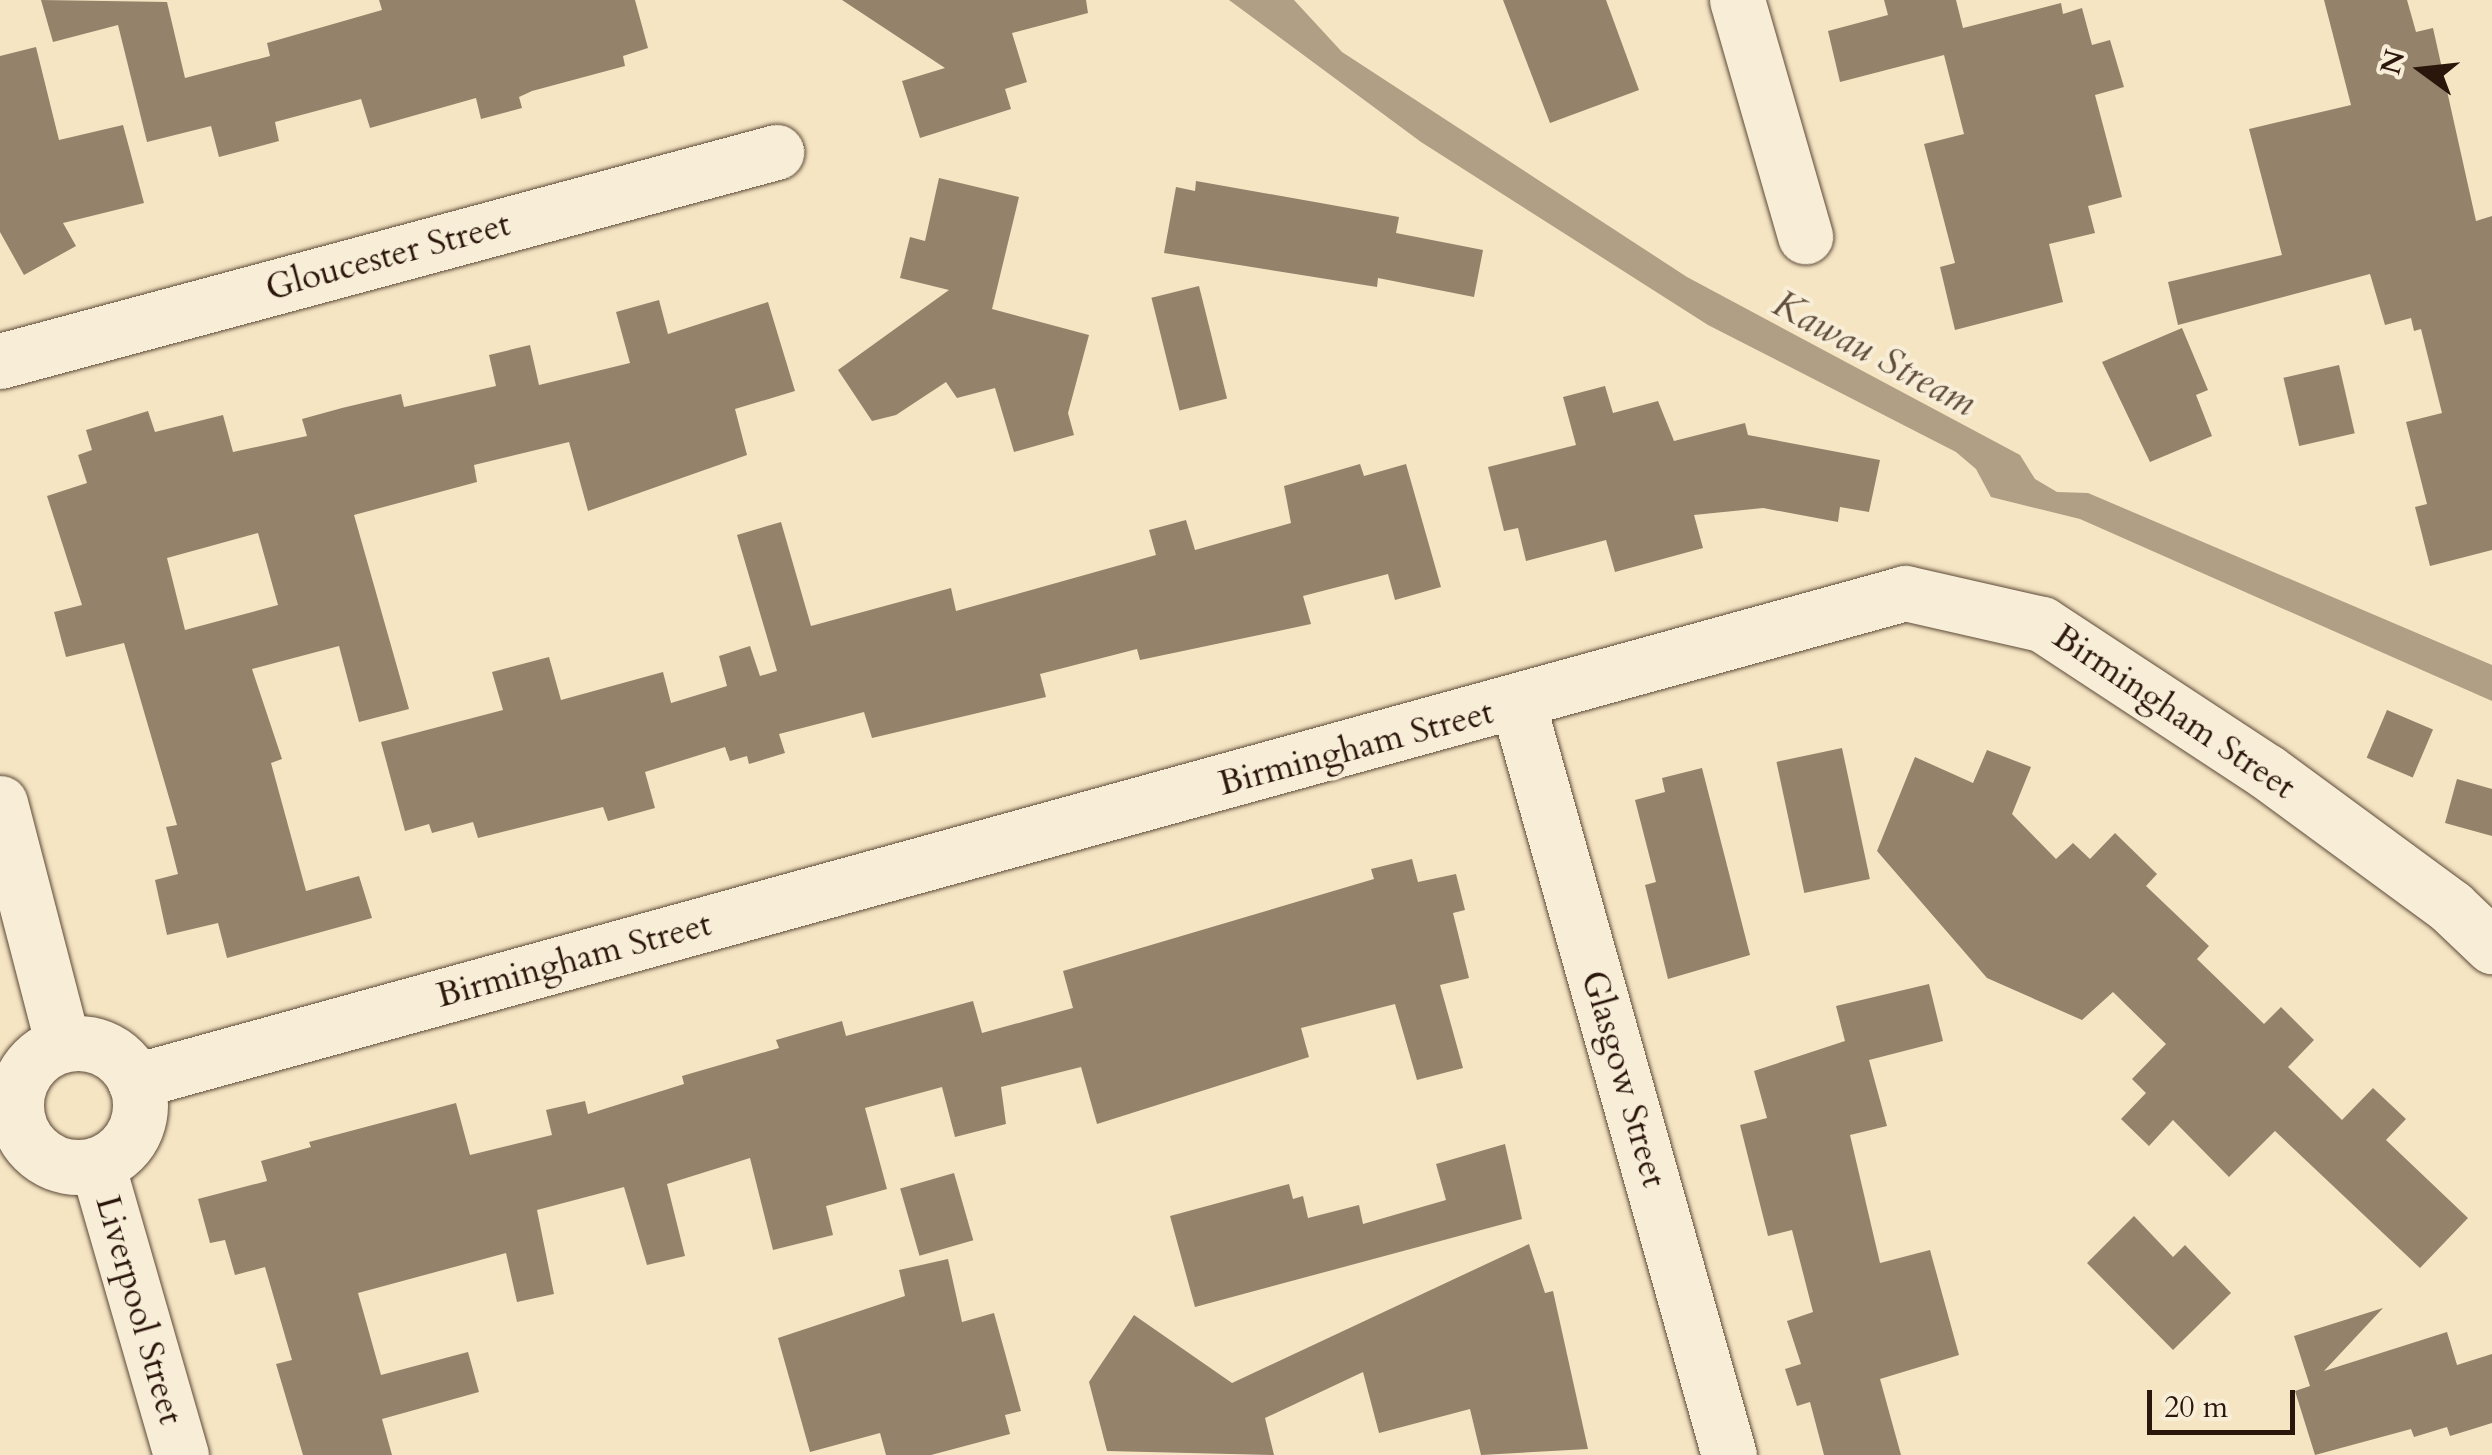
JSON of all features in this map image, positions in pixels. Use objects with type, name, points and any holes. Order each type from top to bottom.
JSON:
[{"type":"street","points":[[1737,0],[1805,236]]},
{"type":"street","name":"Gloucester Street","points":[[0,361],[776,152]]},
{"type":"street","name":"Birmingham Street","points":[[135,1081],[1518,704],[1905,593],[2042,624],[2266,772],[2451,907],[2492,946]]},
{"type":"street","name":"Glasgow Street","points":[[1518,704],[1729,1455]]},
{"type":"street","points":[[0,803],[63,1044]]},
{"type":"street","points":[[63,1044],[98,1046],[126,1066],[135,1081],[138,1121],[115,1155],[97,1164],[77,1167],[48,1159],[9,1121],[20,1081],[30,1064],[63,1044]]},
{"type":"street","name":"Liverpool Street","points":[[97,1164],[181,1455]]},
{"type":"shaded area","points":[[1229,0],[1294,0],[1342,52],[1687,277],[2020,455],[2035,479],[2057,492],[2088,493],[2492,665],[2492,701],[2080,519],[1991,497],[1976,469],[1956,452],[1708,325],[1421,142]]},
{"type":"building","points":[[41,0],[167,2],[185,78],[270,56],[267,43],[382,10],[379,0],[635,0],[648,48],[623,56],[625,66],[532,91],[519,97],[522,108],[481,119],[476,98],[370,128],[361,99],[275,122],[279,141],[219,157],[211,126],[147,142],[118,25],[53,42]]},
{"type":"building","points":[[842,0],[1086,0],[1088,13],[1012,33],[1027,82],[1005,89],[1011,109],[920,138],[902,81],[945,68]]},
{"type":"building","points":[[1503,0],[1606,0],[1639,90],[1550,123]]},
{"type":"building","points":[[1884,0],[1956,0],[1963,28],[2061,3],[2063,14],[2082,8],[2092,45],[2110,40],[2124,87],[2095,95],[2122,197],[2088,206],[2095,233],[2049,244],[2063,302],[1955,330],[1940,267],[1955,263],[1924,144],[1964,134],[1944,55],[1840,82],[1828,31],[1888,15]]},
{"type":"building","points":[[2324,0],[2407,0],[2416,32],[2433,28],[2476,221],[2492,216],[2492,550],[2430,566],[2415,507],[2427,504],[2406,422],[2442,413],[2421,329],[2414,331],[2411,318],[2385,325],[2370,274],[2178,325],[2168,282],[2282,255],[2249,129],[2351,105]]},
{"type":"building","points":[[36,47],[59,140],[123,125],[144,203],[63,223],[76,246],[24,275],[0,232],[0,56]]},
{"type":"building","points":[[939,178],[1019,197],[992,309],[1089,335],[1068,413],[1074,435],[1014,452],[995,388],[957,398],[946,382],[896,415],[872,421],[838,370],[949,290],[900,278],[910,237],[925,241]]},
{"type":"building","points":[[1196,181],[1399,217],[1396,233],[1483,250],[1474,297],[1378,278],[1377,287],[1164,253],[1176,187],[1195,191]]},
{"type":"building","points":[[1199,286],[1227,399],[1180,410],[1151,298]]},
{"type":"building","points":[[659,300],[668,334],[768,302],[795,391],[735,409],[747,455],[588,511],[569,442],[474,465],[477,482],[354,515],[409,709],[359,722],[339,646],[252,669],[282,759],[271,763],[306,891],[359,876],[372,918],[227,958],[218,923],[167,935],[155,880],[178,874],[166,827],[177,825],[124,643],[66,657],[54,612],[82,605],[47,496],[87,483],[78,455],[92,450],[86,430],[148,411],[155,432],[223,415],[233,452],[307,436],[302,419],[342,408],[401,394],[404,407],[496,386],[489,355],[530,345],[539,385],[630,363],[616,312]],"holes":[[[258,533],[278,605],[185,630],[167,558]]]},
{"type":"building","points":[[2182,328],[2208,390],[2196,395],[2212,436],[2150,462],[2102,362]]},
{"type":"building","points":[[2339,365],[2355,433],[2299,446],[2283,378]]},
{"type":"building","points":[[1605,386],[1613,413],[1658,401],[1674,441],[1745,423],[1748,435],[1880,460],[1869,512],[1840,507],[1838,522],[1763,508],[1694,515],[1703,548],[1615,572],[1606,540],[1526,561],[1518,528],[1504,531],[1488,467],[1576,445],[1563,397]]},
{"type":"building","points":[[1360,464],[1364,476],[1406,464],[1441,587],[1395,600],[1388,574],[1303,596],[1311,624],[1140,660],[1137,649],[1040,674],[1046,697],[872,738],[864,712],[779,734],[785,753],[749,764],[747,756],[730,761],[725,747],[645,772],[655,808],[608,821],[603,807],[478,838],[473,822],[432,833],[429,824],[405,831],[381,742],[503,710],[492,672],[549,657],[561,700],[663,672],[671,703],[727,686],[719,656],[750,646],[760,676],[777,671],[737,535],[781,522],[811,626],[951,588],[956,611],[1156,555],[1149,530],[1186,520],[1195,550],[1291,523],[1284,486]]},
{"type":"building","points":[[2387,710],[2433,730],[2413,777],[2367,758]]},
{"type":"building","points":[[1842,748],[1870,879],[1804,893],[1776,762]]},
{"type":"building","points":[[1987,750],[2031,767],[2012,814],[2056,859],[2073,843],[2090,859],[2115,833],[2157,874],[2146,886],[2209,946],[2197,959],[2264,1024],[2281,1007],[2314,1040],[2288,1067],[2342,1120],[2373,1088],[2406,1119],[2386,1140],[2468,1218],[2420,1268],[2275,1131],[2229,1177],[2173,1120],[2149,1146],[2121,1119],[2146,1093],[2132,1079],[2166,1044],[2113,992],[2082,1020],[1987,978],[1877,851],[1915,757],[1973,783]]},
{"type":"building","points":[[1702,768],[1750,955],[1668,979],[1645,885],[1656,882],[1635,800],[1665,792],[1662,778]]},
{"type":"building","points":[[2457,779],[2492,789],[2492,836],[2445,823]]},
{"type":"building","points":[[1412,859],[1418,882],[1456,874],[1465,910],[1453,913],[1469,978],[1440,985],[1463,1068],[1417,1080],[1395,1004],[1301,1028],[1309,1057],[1097,1124],[1081,1067],[1001,1087],[1006,1124],[955,1137],[942,1087],[865,1108],[887,1189],[826,1206],[833,1235],[773,1250],[750,1158],[667,1184],[685,1256],[647,1265],[624,1187],[537,1210],[554,1294],[517,1302],[506,1253],[358,1293],[381,1375],[468,1352],[479,1392],[382,1419],[392,1455],[303,1455],[276,1364],[292,1360],[265,1267],[235,1275],[225,1240],[210,1243],[198,1199],[267,1181],[261,1161],[311,1147],[309,1142],[456,1103],[470,1155],[552,1135],[546,1110],[585,1101],[588,1114],[684,1084],[682,1076],[779,1048],[776,1040],[842,1021],[846,1036],[973,1001],[982,1033],[1073,1008],[1063,971],[1374,879],[1371,869]]},
{"type":"building","points":[[1929,984],[1943,1041],[1869,1060],[1887,1126],[1850,1135],[1880,1263],[1930,1250],[1959,1355],[1880,1379],[1901,1455],[1824,1455],[1810,1402],[1797,1406],[1785,1369],[1801,1364],[1787,1321],[1813,1312],[1792,1230],[1768,1236],[1740,1125],[1767,1118],[1754,1071],[1845,1041],[1836,1006]]},
{"type":"building","points":[[1505,1144],[1522,1219],[1195,1307],[1170,1216],[1289,1184],[1293,1199],[1303,1196],[1308,1218],[1359,1205],[1363,1224],[1446,1200],[1436,1164]]},
{"type":"building","points":[[954,1173],[973,1240],[919,1256],[900,1188]]},
{"type":"building","points":[[2134,1216],[2173,1257],[2185,1245],[2231,1293],[2173,1350],[2087,1263]]},
{"type":"building","points":[[1529,1244],[1545,1293],[1553,1291],[1588,1449],[1481,1455],[1470,1409],[1379,1433],[1363,1372],[1265,1418],[1274,1455],[1107,1451],[1089,1382],[1134,1315],[1232,1383]]},
{"type":"building","points":[[948,1259],[962,1322],[994,1313],[1021,1411],[1005,1415],[1010,1434],[931,1455],[886,1455],[880,1433],[810,1452],[778,1338],[905,1296],[899,1270]]},
{"type":"building","points":[[2383,1308],[2324,1371],[2447,1332],[2457,1365],[2492,1354],[2492,1423],[2450,1436],[2447,1427],[2414,1437],[2411,1429],[2315,1455],[2295,1391],[2310,1386],[2294,1336]]},
{"type":"water label","name":"Kawau Stream","points":[[1874,354]]}]
